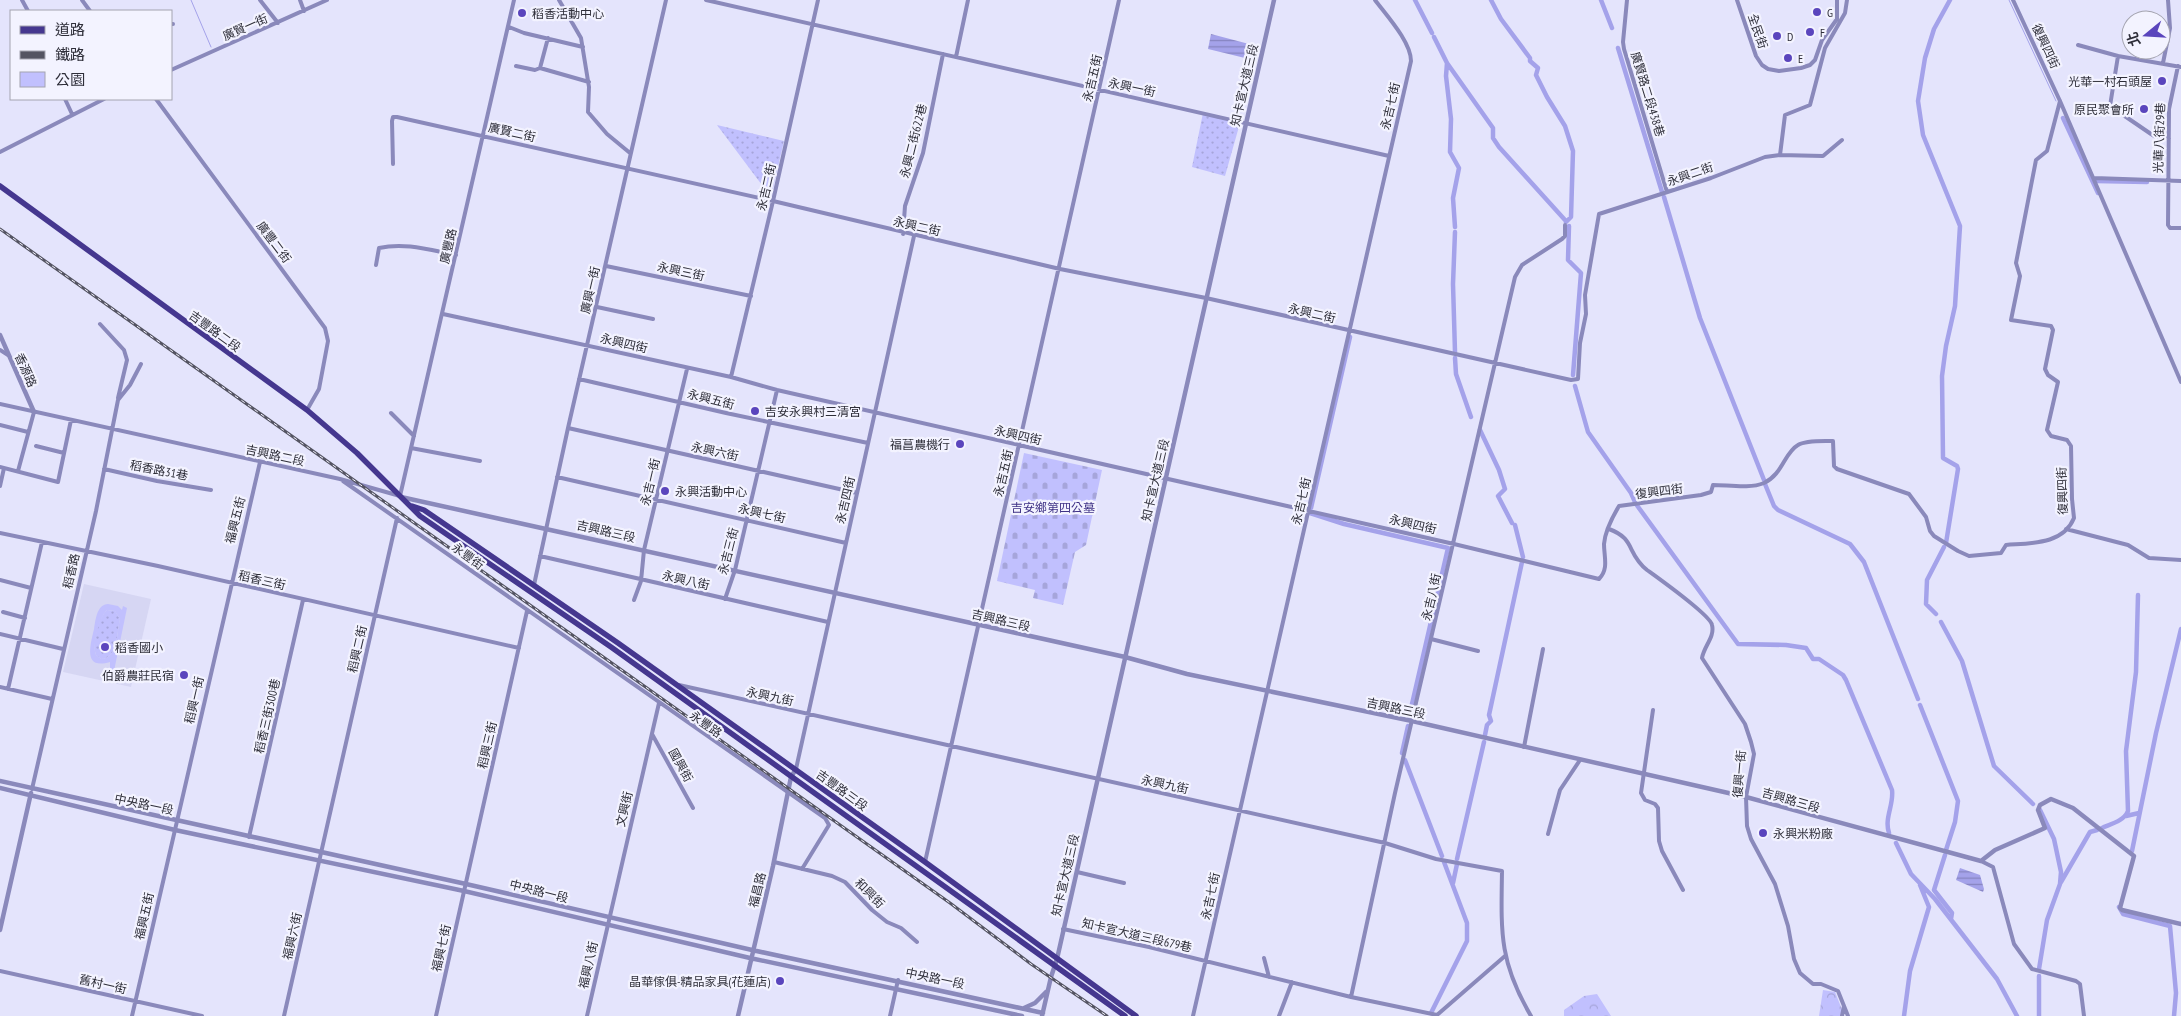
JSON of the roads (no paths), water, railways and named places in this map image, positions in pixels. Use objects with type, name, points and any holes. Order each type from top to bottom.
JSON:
[{"type":"main road","name":"吉豐路二段","points":[[0,186],[307,410],[357,453],[420,516],[528,592]]},
{"type":"main road","name":"吉豐路二段","points":[[407,504],[424,510],[534,585]]},
{"type":"main road","name":"吉豐路三段","points":[[534,585],[925,862],[1125,1016]]},
{"type":"main road","name":"吉豐路三段","points":[[528,592],[611,647],[790,777],[1136,1016]]},
{"type":"street","points":[[260,0],[278,23]]},
{"type":"street","points":[[300,0],[304,11]]},
{"type":"street","name":"廣賢一街","points":[[172,70],[327,0]]},
{"type":"street","name":"廣豐路","points":[[400,496],[514,0]]},
{"type":"street","points":[[559,0],[582,38],[589,82],[588,112],[607,134],[630,154]]},
{"type":"street","name":"廣興一街","points":[[534,585],[578,379],[606,266],[666,0]]},
{"type":"street","points":[[706,0],[812,25]]},
{"type":"street","name":"永吉二街","points":[[731,377],[752,296],[818,0]]},
{"type":"street","points":[[956,57],[968,0]]},
{"type":"street","name":"永吉五街","points":[[925,862],[1120,0]]},
{"type":"street","name":"知卡宣大道三段","points":[[1042,1014],[1077,872],[1274,0]]},
{"type":"street","name":"永吉七街","points":[[1194,1016],[1239,810],[1411,61],[1411,53],[1375,0]]},
{"type":"street","name":"廣賢路二段438巷","points":[[1627,0],[1624,49],[1667,192]]},
{"type":"street","name":"全民街","points":[[1737,0],[1756,56],[1762,65],[1768,69],[1779,70],[1800,68],[1810,65],[1815,60],[1822,40],[1837,19],[1837,0]]},
{"type":"street","points":[[1780,155],[1785,115],[1810,105],[1825,48],[1845,13],[1847,0]]},
{"type":"street","name":"復興四街","points":[[2013,0],[2094,178],[2181,382]]},
{"type":"street","points":[[2163,62],[2170,28],[2168,0]]},
{"type":"street","name":"永興一街","points":[[812,25],[1388,156]]},
{"type":"street","points":[[508,27],[524,33],[583,47]]},
{"type":"street","points":[[540,68],[548,38]]},
{"type":"street","points":[[2078,45],[2118,56],[2179,66]]},
{"type":"street","name":"永興二街622巷","points":[[903,234],[905,206],[923,153],[943,54]]},
{"type":"street","points":[[2118,56],[2110,106],[2156,137],[2169,138]]},
{"type":"street","points":[[516,66],[535,70],[540,68],[589,82]]},
{"type":"street","name":"光華八街29巷","points":[[2179,66],[2170,103],[2168,225],[2170,228],[2181,228]]},
{"type":"street","points":[[65,100],[72,114]]},
{"type":"street","points":[[0,152],[102,100]]},
{"type":"street","name":"廣豐二街","points":[[157,100],[326,328],[328,341],[320,389],[307,410]]},
{"type":"street","name":"復興四街","points":[[1589,576],[1601,578],[1606,566],[1604,544],[1613,516],[1619,506],[1701,495],[1711,492],[1713,486],[1763,483],[1777,474],[1796,446],[1802,444],[1833,441],[1834,466],[1837,469],[1909,494],[1926,517],[1930,531],[1934,536],[1969,556],[1995,555],[2001,553],[2006,545],[2049,541],[2066,529],[2074,518],[2071,446],[2067,440],[2051,436],[2047,430],[2058,382],[2048,375],[2045,369],[2053,330],[2051,326],[2044,324],[2011,320],[2020,276],[2016,263],[2036,160],[2047,151],[2060,101]]},
{"type":"street","name":"廣賢二街","points":[[394,164],[393,116],[627,169]]},
{"type":"street","name":"永興二街","points":[[627,169],[773,201],[903,234],[1060,269],[1206,298],[1349,332],[1563,379],[1578,378],[1580,342],[1586,314],[1585,295],[1599,214],[1711,178],[1754,160],[1780,155],[1823,156],[1842,140]]},
{"type":"street","points":[[2094,178],[2181,181]]},
{"type":"street","name":"永吉八街","points":[[1351,997],[1412,721],[1494,364],[1518,269],[1562,239],[1565,236],[1565,225]]},
{"type":"street","name":"永吉四街","points":[[796,769],[914,236]]},
{"type":"street","points":[[376,265],[379,248],[389,246],[404,245],[456,255]]},
{"type":"street","name":"永興三街","points":[[606,266],[752,296]]},
{"type":"street","points":[[596,307],[652,319]]},
{"type":"street","name":"永興四街","points":[[443,314],[587,344],[731,377],[777,390],[1589,576]]},
{"type":"street","points":[[100,324],[124,350],[128,360],[118,400]]},
{"type":"street","name":"香源路","points":[[0,335],[34,412]]},
{"type":"street","points":[[0,350],[8,356]]},
{"type":"street","name":"稻香路","points":[[32,789],[118,400],[130,385],[141,364]]},
{"type":"street","name":"永吉一街","points":[[634,600],[641,581],[644,550],[687,368]]},
{"type":"street","name":"永興五街","points":[[578,379],[868,443]]},
{"type":"street","name":"永吉三街","points":[[725,599],[735,570],[777,390]]},
{"type":"street","name":"吉興路二段","points":[[0,404],[340,479],[400,496],[546,528]]},
{"type":"street","points":[[18,471],[34,412]]},
{"type":"street","points":[[391,413],[414,436]]},
{"type":"street","points":[[0,486],[2,467],[58,482],[71,420]]},
{"type":"street","points":[[0,426],[28,432]]},
{"type":"street","name":"永興六街","points":[[568,428],[857,493]]},
{"type":"street","points":[[36,446],[64,453]]},
{"type":"street","points":[[411,448],[480,462]]},
{"type":"street","name":"福興五街","points":[[230,583],[260,462]]},
{"type":"street","name":"稻香路31巷","points":[[104,469],[157,481],[211,490]]},
{"type":"street","name":"永興七街","points":[[557,477],[846,543]]},
{"type":"street","points":[[340,479],[397,518]]},
{"type":"street","name":"永豐街","points":[[397,518],[527,611]]},
{"type":"street","name":"稻興二街","points":[[319,861],[397,518]]},
{"type":"street","name":"吉興路三段","points":[[546,528],[1125,657],[1187,674],[1412,721],[1746,797],[1981,861]]},
{"type":"street","name":"復興一街","points":[[1609,529],[1626,538],[1637,562],[1709,619],[1712,625],[1710,640],[1703,652],[1702,658],[1745,724],[1752,742],[1754,754],[1746,797],[1748,832],[1775,884],[1788,926],[1794,959],[1800,973],[1813,984],[1821,984],[1838,991],[1848,1016]]},
{"type":"street","points":[[2066,529],[2128,545],[2149,558],[2181,560]]},
{"type":"street","name":"稻香三街","points":[[0,533],[86,550],[519,648]]},
{"type":"street","points":[[8,689],[42,542]]},
{"type":"street","name":"永興八街","points":[[540,556],[641,581],[828,622]]},
{"type":"street","points":[[0,580],[31,588]]},
{"type":"street","name":"稻興一街","points":[[177,821],[230,583]]},
{"type":"street","name":"稻香三街300巷","points":[[249,837],[303,600]]},
{"type":"street","name":"稻興三街","points":[[466,884],[527,611]]},
{"type":"street","name":"永豐路","points":[[527,611],[825,818],[829,825],[802,869]]},
{"type":"street","points":[[3,612],[25,618]]},
{"type":"street","points":[[0,634],[63,649]]},
{"type":"street","points":[[1431,639],[1478,651]]},
{"type":"street","points":[[1524,748],[1543,649]]},
{"type":"street","name":"永興九街","points":[[677,685],[1385,843],[1436,859],[1502,871],[1501,930],[1505,956],[1516,991],[1531,1016]]},
{"type":"street","points":[[0,687],[52,699]]},
{"type":"street","name":"文興街","points":[[610,919],[659,703]]},
{"type":"street","points":[[1653,710],[1651,739],[1643,774],[1642,798],[1658,808],[1658,841],[1683,890]]},
{"type":"street","name":"國興街","points":[[652,733],[694,808]]},
{"type":"street","points":[[1548,834],[1560,790],[1580,760]]},
{"type":"street","points":[[790,777],[796,769]]},
{"type":"street","name":"福昌路","points":[[738,1016],[750,958],[774,862],[789,793],[790,777]]},
{"type":"street","name":"中央路一段","points":[[0,782],[466,884],[610,919],[898,980],[1042,1014]]},
{"type":"street","name":"中央路一段","points":[[0,788],[174,830],[464,891],[750,958],[1021,1016]]},
{"type":"street","points":[[0,930],[32,789]]},
{"type":"street","points":[[2084,1016],[2080,984],[2076,980],[2032,969],[2017,948],[1993,867],[1981,861],[1995,850],[2045,828],[2038,810],[2040,805],[2051,799],[2073,808],[2134,856],[2120,908],[2122,910],[2181,924]]},
{"type":"street","name":"福興五街","points":[[132,1016],[177,821]]},
{"type":"street","name":"福興六街","points":[[284,1016],[319,861]]},
{"type":"street","name":"和興街","points":[[774,862],[832,876],[845,882],[872,910],[887,922],[901,928],[917,942]]},
{"type":"street","points":[[1077,872],[1124,883]]},
{"type":"street","name":"福興七街","points":[[436,1016],[466,884]]},
{"type":"street","name":"福興八街","points":[[587,1016],[610,919]]},
{"type":"street","name":"知卡宣大道三段679巷","points":[[1063,929],[1206,961],[1351,997],[1437,1015],[1505,956]]},
{"type":"street","points":[[1264,958],[1269,977]]},
{"type":"street","name":"舊村一街","points":[[0,971],[202,1016]]},
{"type":"street","points":[[890,1016],[898,980]]},
{"type":"street","points":[[1279,1016],[1292,982]]},
{"type":"street","points":[[1023,1008],[1035,1003],[1047,992]]},
{"type":"street","points":[[1842,1016],[1844,1006]]},
{"type":"waterway","points":[[191,0],[211,47]]},
{"type":"waterway","points":[[1415,0],[1432,33]]},
{"type":"waterway","points":[[1491,0],[1501,19],[1530,58],[1530,61],[1538,68],[1536,75],[1565,126],[1573,151],[1571,217],[1566,222]]},
{"type":"waterway","points":[[1601,0],[1612,28]]},
{"type":"waterway","points":[[1946,543],[1958,469],[1957,466],[1943,458],[1942,376],[1946,346],[1955,306],[1960,226],[1923,135],[1918,101],[1925,58],[1934,29],[1950,0]]},
{"type":"waterway","points":[[2009,0],[2056,101]]},
{"type":"waterway","points":[[1434,37],[1447,63],[1493,128],[1493,138],[1499,147],[1565,220]]},
{"type":"waterway","points":[[1618,48],[1662,192]]},
{"type":"waterway","points":[[1447,63],[1446,76],[1451,119],[1450,152],[1459,168],[1453,198],[1455,227]]},
{"type":"waterway","points":[[2063,118],[2098,193]]},
{"type":"waterway","points":[[2096,181],[2147,182]]},
{"type":"waterway","points":[[1664,197],[1700,318],[1764,480]]},
{"type":"waterway","points":[[1569,226],[1568,260],[1581,273],[1573,375]]},
{"type":"waterway","points":[[1455,232],[1453,284],[1455,352]]},
{"type":"waterway","points":[[1311,508],[1350,337]]},
{"type":"waterway","points":[[1455,358],[1456,374],[1471,417]]},
{"type":"waterway","points":[[1575,386],[1588,432],[1631,493],[1635,502]]},
{"type":"waterway","points":[[1480,430],[1499,470],[1505,489],[1498,496],[1512,523]]},
{"type":"waterway","points":[[1765,484],[1774,506],[1778,510],[1850,544],[1864,562],[1918,699]]},
{"type":"waterway","points":[[1636,504],[1738,644],[1786,645],[1806,648],[1813,659],[1819,659],[1843,675],[1892,790],[1888,822],[1889,833]]},
{"type":"waterway","points":[[1310,513],[1344,524],[1448,548],[1409,717]]},
{"type":"waterway","points":[[1515,525],[1523,557]]},
{"type":"waterway","points":[[1936,614],[1926,604],[1927,580],[1944,547]]},
{"type":"waterway","points":[[1485,735],[1487,725],[1491,721],[1489,715],[1522,562]]},
{"type":"waterway","points":[[2102,828],[2120,820],[2128,811],[2126,751],[2136,672],[2138,595]]},
{"type":"waterway","points":[[1941,622],[1962,661],[1994,766],[2033,804]]},
{"type":"waterway","points":[[2132,851],[2156,733],[2181,629]]},
{"type":"waterway","points":[[1920,705],[1958,801],[1955,822],[1946,850]]},
{"type":"waterway","points":[[1402,753],[1408,726]]},
{"type":"waterway","points":[[1457,859],[1484,742]]},
{"type":"waterway","points":[[1405,760],[1442,856]]},
{"type":"waterway","points":[[2039,969],[2047,920],[2060,884],[2061,872],[2054,839],[2040,810]]},
{"type":"waterway","points":[[2126,816],[2139,813]]},
{"type":"waterway","points":[[2061,882],[2090,832],[2097,830]]},
{"type":"waterway","points":[[1896,843],[1911,874],[1935,899],[1997,979],[2017,1016]]},
{"type":"waterway","points":[[1945,855],[1934,890],[1952,913],[1951,919]]},
{"type":"waterway","points":[[1431,1013],[1467,941],[1467,923],[1444,862]]},
{"type":"waterway","points":[[1453,883],[1457,864]]},
{"type":"waterway","points":[[1904,1016],[1910,971],[1929,907],[1920,885]]},
{"type":"waterway","points":[[2119,907],[2123,914],[2170,926],[2176,993],[2174,1016]]},
{"type":"waterway","points":[[2039,976],[2039,1016]]},
{"type":"railway","points":[[0,229],[950,903],[1031,964],[1107,1016]]},
{"type":"place","name":"G","points":[[1817,12]]},
{"type":"place","name":"稻香活動中心","points":[[522,13]]},
{"type":"place","name":"F","points":[[1810,32]]},
{"type":"place","name":"D","points":[[1777,36]]},
{"type":"place","name":"E","points":[[1788,58]]},
{"type":"place","name":"光華一村石頭屋","points":[[2162,81]]},
{"type":"place","name":"原民聚會所","points":[[2144,109]]},
{"type":"place","name":"吉安永興村三清宮","points":[[755,411]]},
{"type":"place","name":"福菖農機行","points":[[960,444]]},
{"type":"place","name":"永興活動中心","points":[[665,491]]},
{"type":"place","name":"稻香國小","points":[[105,647]]},
{"type":"place","name":"伯爵農莊民宿","points":[[184,675]]},
{"type":"place","name":"永興米粉廠","points":[[1763,833]]},
{"type":"place","name":"晶華傢俱-精品家具(花蓮店)","points":[[780,981]]},
{"type":"park label","name":"吉安鄉第四公墓","points":[[1053,507]]}]
